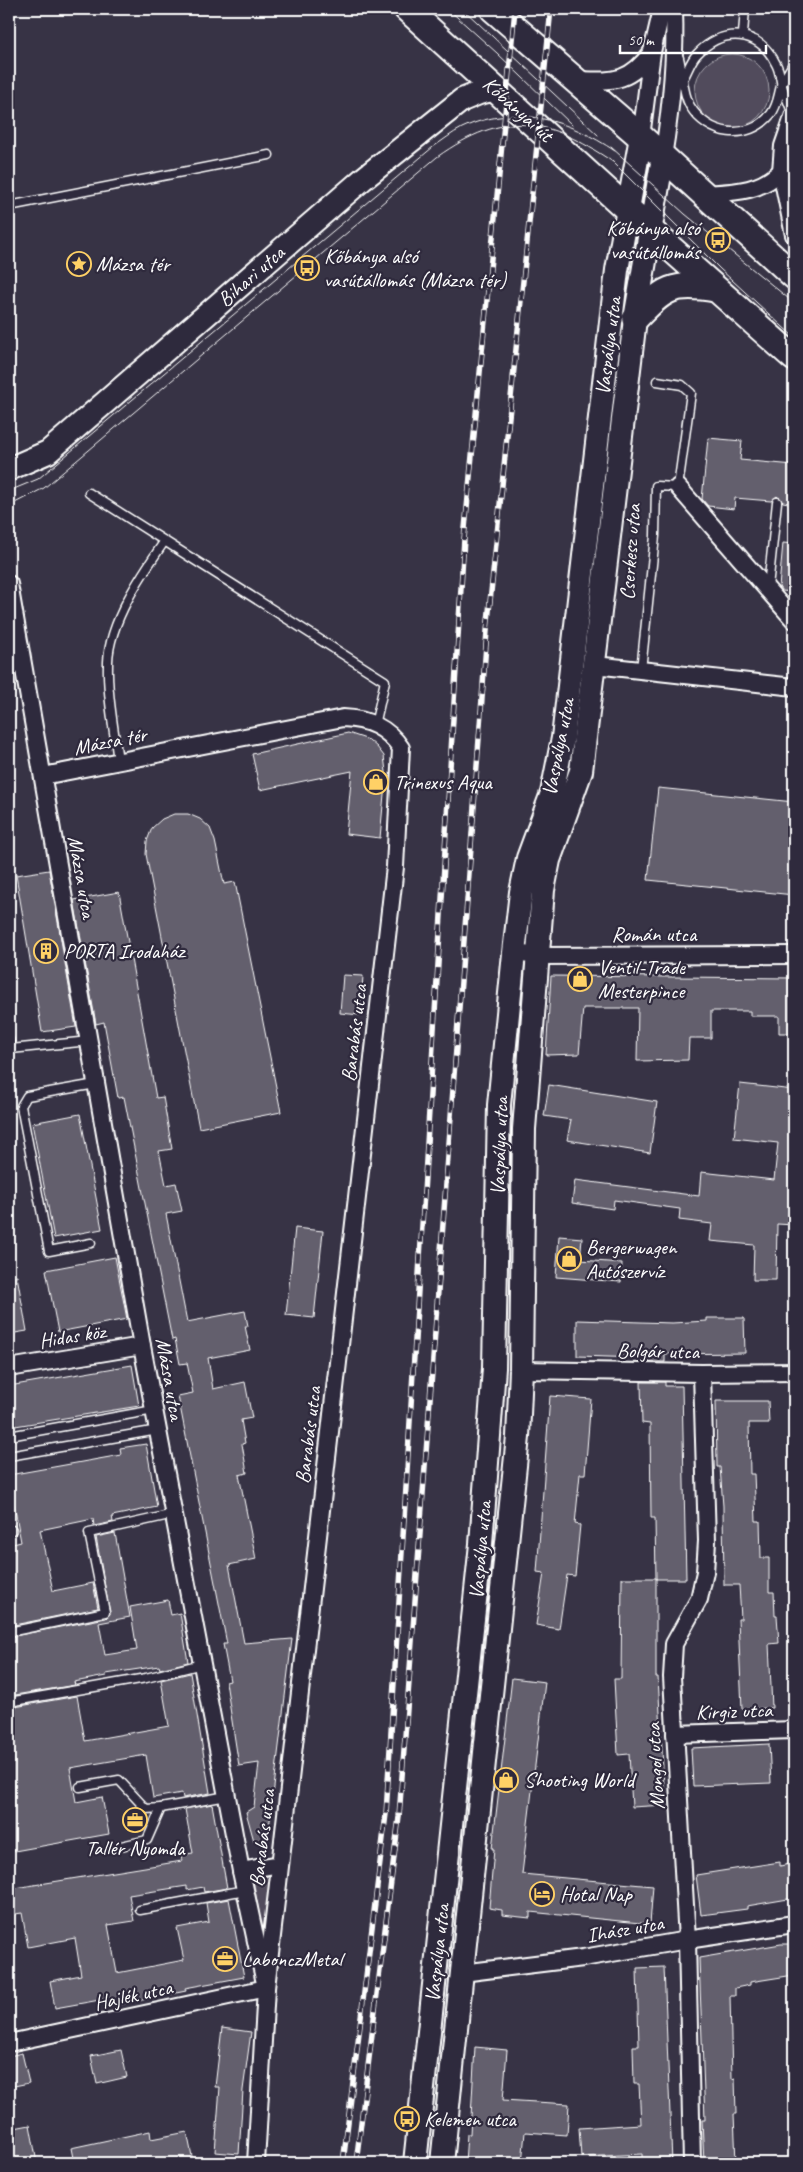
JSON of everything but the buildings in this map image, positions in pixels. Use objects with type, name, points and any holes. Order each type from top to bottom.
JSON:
[{"type":"main road","name":"Kőbányai út","points":[[407,9],[715,289],[794,358]]},
{"type":"main road","points":[[493,9],[641,137],[794,276]]},
{"type":"main road","points":[[502,9],[519,32]]},
{"type":"main road","name":"Bihari utca","points":[[9,469],[48,452],[363,179],[462,100],[496,89]]},
{"type":"main road","name":"Vaspálya utca","points":[[415,2163],[481,1544],[494,1368],[499,1105],[520,892],[528,858],[552,793],[563,738],[617,270],[641,137]]},
{"type":"main road","name":"Vaspálya utca","points":[[442,2163],[508,1542],[521,1370],[524,1129],[543,890],[549,860],[581,770],[635,319],[649,229],[663,157]]},
{"type":"main road","points":[[635,319],[652,300],[666,290],[685,284],[715,289]]},
{"type":"main road","points":[[580,588],[603,591]]},
{"type":"main road","points":[[496,1262],[522,1263]]},
{"type":"main road","points":[[494,1368],[521,1370]]},
{"type":"main road","points":[[435,1970],[462,1973]]},
{"type":"street","points":[[641,137],[652,52],[662,9]]},
{"type":"street","points":[[663,157],[675,42],[674,9]]},
{"type":"street","points":[[576,80],[613,81],[623,78],[640,67],[652,52]]},
{"type":"street","points":[[794,115],[783,146],[781,171],[794,235]]},
{"type":"street","points":[[703,194],[743,191],[760,187],[772,180],[781,171]]},
{"type":"street","points":[[678,487],[794,620]]},
{"type":"street","points":[[9,584],[43,776]]},
{"type":"street","points":[[595,665],[794,687]]},
{"type":"street","name":"Mázsa tér","points":[[43,776],[343,718],[360,719],[375,725]]},
{"type":"street","name":"Barabás utca","points":[[256,2163],[266,1988],[395,867],[401,748],[392,734],[375,725]]},
{"type":"street","name":"Mázsa utca","points":[[43,776],[142,1346],[241,1871],[266,1988]]},
{"type":"street","name":"Román utca","points":[[514,953],[539,956],[794,955]]},
{"type":"street","name":"Hidas köz","points":[[9,1368],[142,1346]]},
{"type":"street","name":"Bolgár utca","points":[[521,1370],[702,1373],[794,1372]]},
{"type":"street","name":"Mongol utca","points":[[692,2163],[687,1940],[672,1678],[674,1644],[699,1599],[705,1572],[707,1541],[702,1373]]},
{"type":"street","name":"Kirgiz utca","points":[[674,1734],[794,1730]]},
{"type":"street","points":[[241,1871],[280,1864]]},
{"type":"street","name":"Ihász utca","points":[[462,1973],[583,1958],[794,1924]]},
{"type":"street","name":"Hajlék utca","points":[[9,2043],[266,1988]]},
{"type":"lane","points":[[743,34],[746,9]]},
{"type":"lane","points":[[669,106],[696,55],[711,42],[732,34],[743,34],[754,39],[764,47],[775,62],[794,115]]},
{"type":"lane","points":[[675,42],[684,77],[685,93],[697,114],[718,131],[742,132],[764,121],[776,104],[782,85],[794,62]]},
{"type":"lane","points":[[9,206],[269,155]]},
{"type":"lane","points":[[657,381],[682,385],[691,393],[678,487]]},
{"type":"lane","name":"Cserkesz utca","points":[[641,670],[655,536],[656,486],[678,487]]},
{"type":"lane","points":[[89,493],[385,681],[375,725]]},
{"type":"lane","points":[[767,589],[777,502]]},
{"type":"lane","points":[[118,761],[108,676],[108,660],[112,636],[121,614],[148,564],[164,542]]},
{"type":"lane","points":[[9,1040],[11,1049],[89,1041]]},
{"type":"lane","points":[[91,1243],[49,1251],[21,1106],[27,1096],[96,1084]]},
{"type":"lane","points":[[9,1436],[154,1410]]},
{"type":"lane","points":[[9,1456],[158,1430]]},
{"type":"lane","points":[[9,1632],[105,1612],[89,1533],[174,1514]]},
{"type":"lane","points":[[9,1702],[146,1678],[202,1664]]},
{"type":"lane","points":[[80,1787],[119,1780],[146,1809],[227,1796]]},
{"type":"lane","points":[[121,1846],[147,1840],[161,1808]]},
{"type":"lane","points":[[140,1910],[245,1890]]},
{"type":"shaded area","points":[[732,54],[746,57],[758,65],[766,77],[769,91],[766,105],[758,117],[746,125],[732,128],[718,125],[706,117],[698,105],[695,91],[698,77],[706,65],[718,57]]},
{"type":"shaded area","points":[[272,1876],[266,1929],[262,1929],[253,1878]]},
{"type":"tram line","points":[[448,9],[572,125]]},
{"type":"tram line","points":[[463,9],[598,135]]},
{"type":"tram line","points":[[9,491],[38,479],[433,147],[458,130],[482,121],[502,117],[522,116],[541,118],[579,131],[615,151]]},
{"type":"tram line","points":[[9,506],[44,488],[437,157],[461,142],[484,131],[505,126],[525,125],[546,128],[567,135],[613,162]]},
{"type":"tram line","points":[[611,147],[685,214],[794,303]]},
{"type":"tram line","points":[[609,158],[720,269],[794,337]]},
{"type":"railway","points":[[343,2163],[386,1814],[464,539],[515,9]]},
{"type":"railway","points":[[356,2163],[399,1817],[487,631],[551,9]]},
{"type":"place","name":"Kőbánya alsó vasútállomás","points":[[718,240]]},
{"type":"place","name":"Mázsa tér","points":[[79,264]]},
{"type":"place","name":"Kőbánya alsó vasútállomás (Mázsa tér)","points":[[307,268]]},
{"type":"place","name":"Trinexus Aqua","points":[[376,782]]},
{"type":"place","name":"PORTA Irodaház","points":[[46,951]]},
{"type":"place","name":"Ventil-Trade Mesterpince","points":[[580,979]]},
{"type":"place","name":"Bergerwagen Autószervíz","points":[[569,1259]]},
{"type":"place","name":"Shooting World","points":[[506,1780]]},
{"type":"place","name":"Tallér Nyomda","points":[[135,1820]]},
{"type":"place","name":"Hotal Nap","points":[[542,1894]]},
{"type":"place","name":"LabonczMetal","points":[[225,1959]]},
{"type":"place","name":"Kelemen utca","points":[[407,2119]]}]
